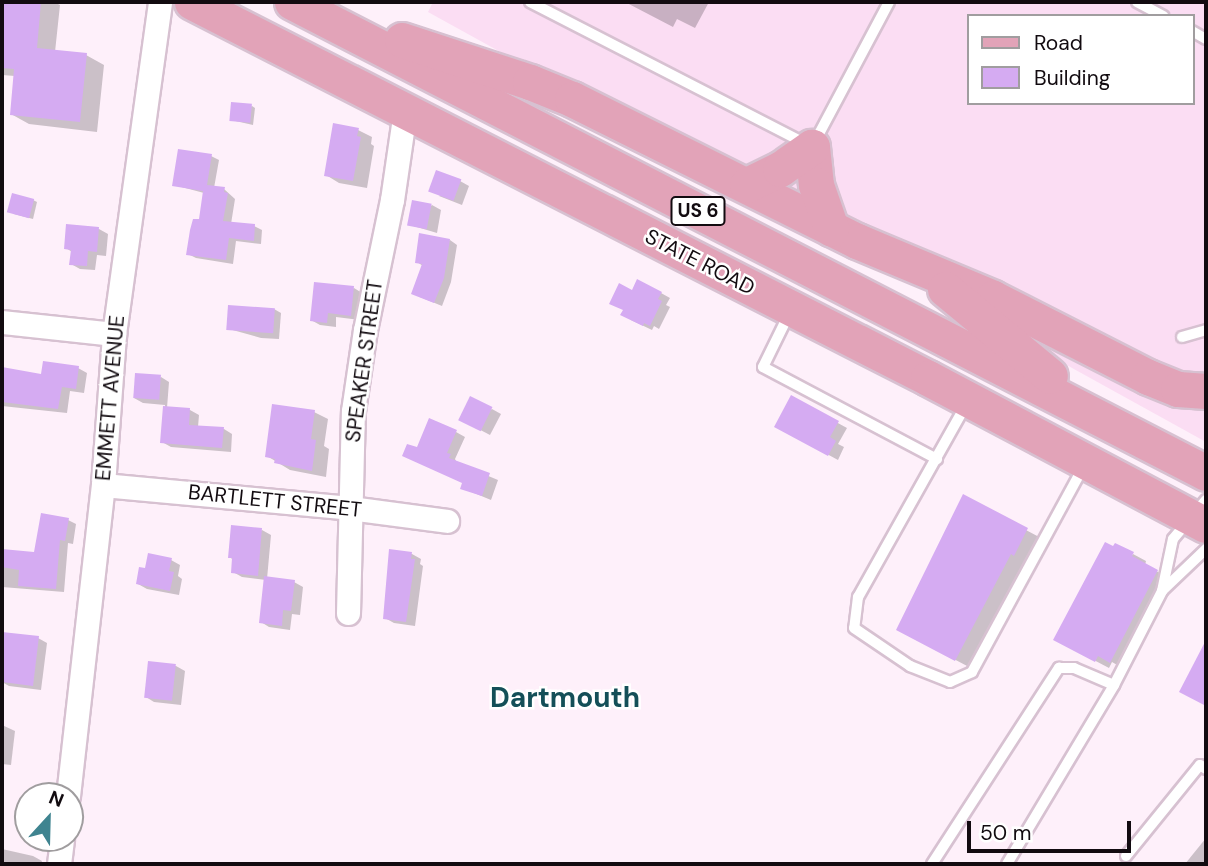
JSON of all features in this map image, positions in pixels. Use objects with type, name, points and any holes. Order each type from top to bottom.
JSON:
[{"type":"main road","name":"STATE ROAD","points":[[192,2],[1086,462],[1201,514]]},
{"type":"main road","points":[[300,6],[530,82],[831,228],[993,298],[1162,383],[1178,389],[1206,391]]},
{"type":"main road","name":"US 6","points":[[300,6],[1206,473]]},
{"type":"main road","points":[[747,185],[780,169],[812,146],[816,185],[831,228]]},
{"type":"main road","points":[[918,267],[1104,419]]},
{"type":"street","name":"EMMETT AVENUE","points":[[70,782],[103,485],[114,334],[160,2]]},
{"type":"street","name":"SPEAKER STREET","points":[[348,613],[352,432],[358,370],[392,200],[405,111]]},
{"type":"street","points":[[2,321],[114,334]]},
{"type":"street","name":"BARTLETT STREET","points":[[103,485],[351,508],[447,521]]},
{"type":"lane","points":[[530,2],[812,146],[888,2]]},
{"type":"lane","points":[[1137,2],[1159,14]]},
{"type":"lane","points":[[791,309],[763,367],[937,459]]},
{"type":"lane","points":[[1182,337],[1206,330]]},
{"type":"lane","points":[[969,400],[858,597],[854,628],[910,666],[950,682],[972,672],[1086,462]]},
{"type":"lane","points":[[1007,864],[1114,685],[1162,591],[1172,539],[1201,514]]},
{"type":"lane","points":[[1162,591],[1206,549]]},
{"type":"lane","points":[[932,864],[1059,668],[1074,668],[1114,685]]},
{"type":"lane","points":[[1126,856],[1200,765],[1206,769]]},
{"type":"shaded area","points":[[433,2],[1206,2],[1206,442],[428,12]]},
{"type":"building","points":[[2,2],[41,2],[37,48],[87,53],[80,122],[10,115],[14,69],[2,68]]},
{"type":"building","points":[[231,102],[252,104],[250,123],[229,121]]},
{"type":"building","points":[[333,123],[359,128],[357,136],[361,137],[353,181],[324,176]]},
{"type":"building","points":[[178,149],[212,154],[207,185],[225,187],[224,192],[228,193],[223,221],[255,224],[254,241],[229,238],[226,260],[186,255],[193,219],[199,219],[203,191],[172,186]]},
{"type":"building","points":[[436,170],[461,179],[454,201],[428,192]]},
{"type":"building","points":[[12,193],[34,199],[29,218],[7,212]]},
{"type":"building","points":[[412,200],[432,204],[427,229],[407,226]]},
{"type":"building","points":[[66,224],[99,227],[97,252],[88,251],[87,266],[69,265],[71,250],[64,249]]},
{"type":"building","points":[[419,233],[450,239],[444,278],[434,303],[411,294],[422,264],[415,263]]},
{"type":"building","points":[[637,279],[662,292],[658,299],[662,301],[650,326],[644,323],[643,326],[620,315],[623,310],[609,304],[619,283],[632,290]]},
{"type":"building","points":[[314,282],[354,286],[351,316],[328,313],[327,323],[310,321]]},
{"type":"building","points":[[228,305],[275,308],[273,333],[226,330]]},
{"type":"building","points":[[43,361],[79,366],[76,389],[62,387],[58,409],[2,402],[2,367],[41,374]]},
{"type":"building","points":[[135,373],[161,375],[159,400],[133,398]]},
{"type":"building","points":[[791,395],[839,421],[830,437],[836,441],[828,456],[774,427]]},
{"type":"building","points":[[470,396],[492,407],[481,431],[458,420]]},
{"type":"building","points":[[272,404],[315,410],[311,439],[316,440],[312,471],[274,463],[275,459],[265,457]]},
{"type":"building","points":[[163,406],[190,408],[189,425],[224,427],[222,448],[160,443]]},
{"type":"building","points":[[429,418],[457,430],[447,453],[451,454],[449,458],[490,473],[482,496],[460,489],[462,483],[402,456],[407,444],[417,447]]},
{"type":"building","points":[[963,494],[1028,528],[1014,556],[1011,554],[955,661],[896,630]]},
{"type":"building","points":[[41,513],[69,518],[65,541],[60,540],[56,589],[18,586],[19,570],[2,567],[2,549],[34,552]]},
{"type":"building","points":[[231,525],[262,528],[258,576],[231,573],[232,558],[228,558]]},
{"type":"building","points":[[1105,542],[1113,546],[1115,543],[1134,552],[1132,556],[1158,570],[1110,663],[1098,656],[1095,662],[1053,640]]},
{"type":"building","points":[[389,549],[412,552],[411,559],[415,559],[406,622],[383,619]]},
{"type":"building","points":[[148,553],[172,558],[169,571],[174,572],[170,591],[136,584],[139,567],[145,568]]},
{"type":"building","points":[[264,576],[295,580],[291,611],[283,610],[282,626],[259,623]]},
{"type":"building","points":[[2,632],[39,636],[33,686],[2,682]]},
{"type":"building","points":[[1206,640],[1206,706],[1179,692]]},
{"type":"building","points":[[148,661],[176,664],[172,701],[144,698]]},
{"type":"district","name":"Dartmouth","points":[[565,698]]}]
